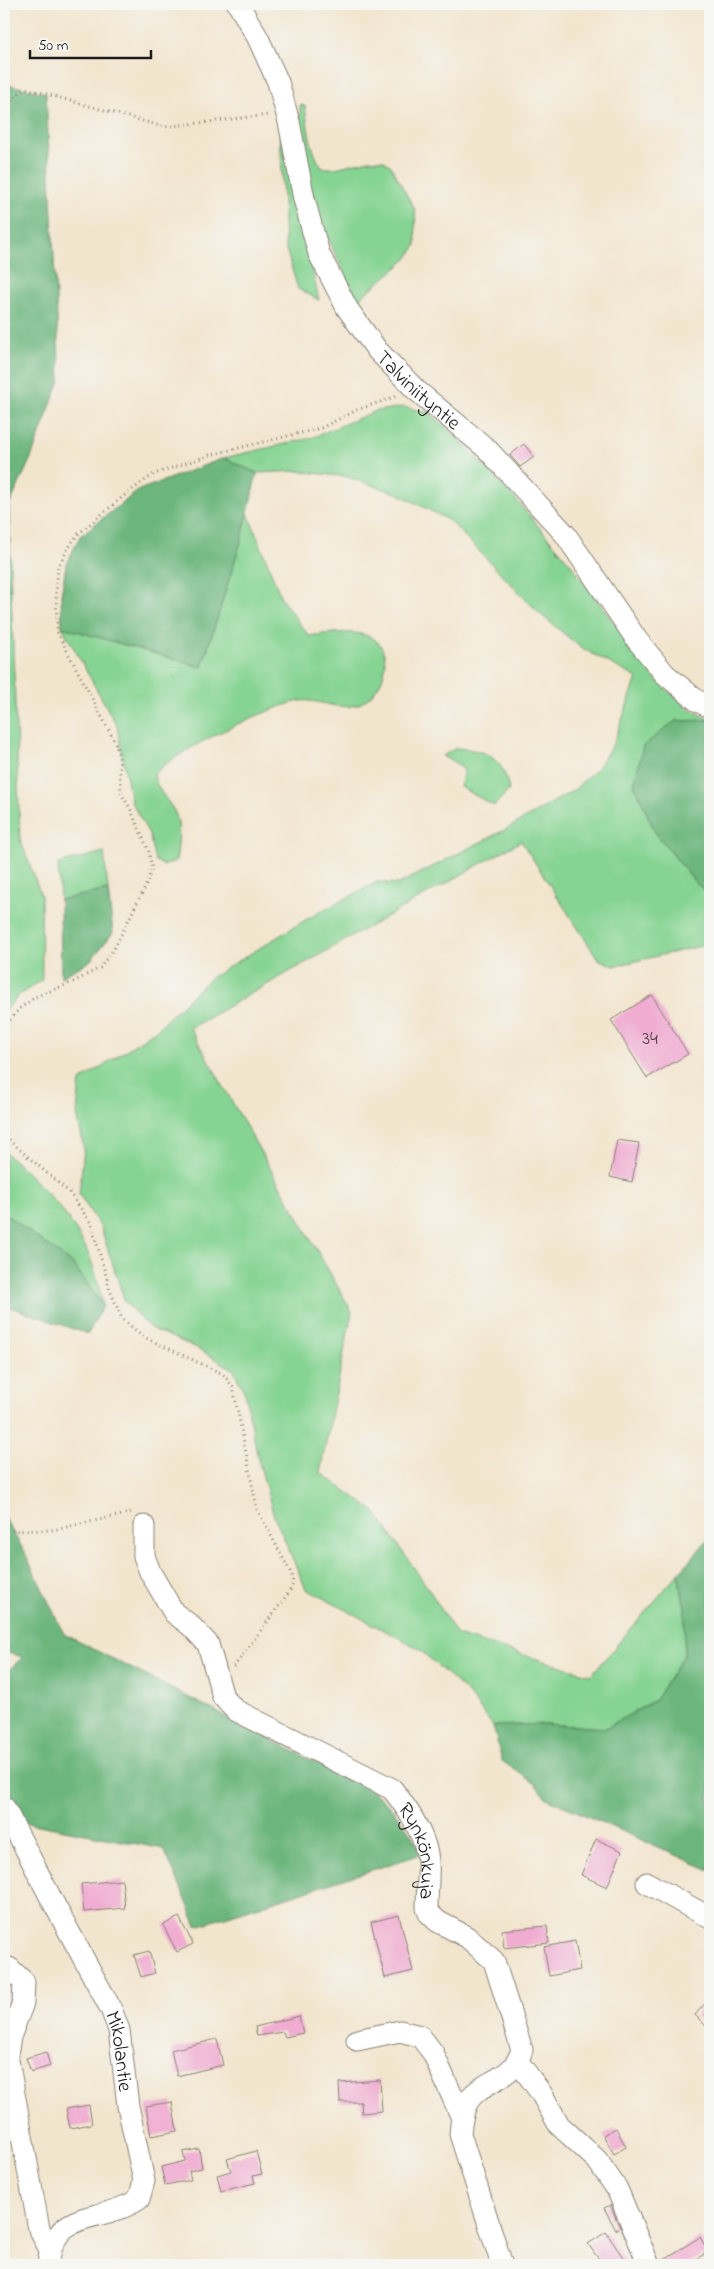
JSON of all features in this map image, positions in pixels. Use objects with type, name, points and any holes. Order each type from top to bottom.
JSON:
[{"type":"street","name":"Talviniityntie","points":[[238,4],[258,38],[278,82],[289,122],[304,199],[319,254],[347,308],[377,350],[416,390],[487,449],[565,534],[637,640],[666,674],[696,700],[710,707]]},
{"type":"street","points":[[144,1526],[144,1556],[150,1572],[174,1613],[190,1624],[208,1644],[221,1691]]},
{"type":"street","name":"Rynkönkuja","points":[[221,1691],[235,1710],[392,1789],[403,1802],[421,1836],[428,1860],[427,1908],[429,1913],[437,1921],[467,1937],[494,1961],[520,2039],[522,2050],[518,2063]]},
{"type":"street","name":"Mikolantie","points":[[4,1806],[114,2016],[119,2030],[128,2106],[144,2181],[138,2199],[130,2205],[84,2218],[68,2226],[53,2240],[49,2258]]},
{"type":"street","points":[[646,1883],[710,1918]]},
{"type":"street","points":[[4,1967],[9,1968],[24,1982],[23,2003],[10,2036],[7,2055],[39,2229],[49,2258]]},
{"type":"street","points":[[357,2040],[400,2031],[420,2036],[433,2053],[462,2118]]},
{"type":"street","points":[[502,2265],[460,2134],[462,2118],[468,2101],[518,2063],[541,2093],[559,2125],[597,2160],[617,2189],[649,2265]]},
{"type":"path","points":[[4,107],[25,88],[164,126],[276,114]]},
{"type":"path","points":[[4,1028],[19,1009],[35,997],[73,982],[100,968],[115,947],[126,926],[152,868],[149,852],[130,808],[120,793],[119,756],[115,742],[57,632],[56,592],[58,568],[67,550],[78,534],[126,494],[154,474],[210,454],[322,428],[357,410],[416,390]]},
{"type":"path","points":[[4,1132],[11,1142],[69,1192],[90,1223],[110,1290],[122,1319],[144,1336],[222,1374],[233,1387],[257,1510],[292,1574],[293,1584],[221,1691]]},
{"type":"path","points":[[4,1526],[8,1531],[53,1530],[131,1513],[144,1526]]},
{"type":"green space","points":[[4,84],[46,93],[60,380],[31,458],[9,506],[11,591],[4,587]]},
{"type":"green space","points":[[300,105],[305,106],[312,146],[322,168],[335,168],[369,160],[383,160],[391,166],[415,210],[416,245],[407,259],[357,300],[318,217],[301,147]]},
{"type":"green space","points":[[280,131],[319,300],[298,289],[285,246]]},
{"type":"green space","points":[[404,407],[430,413],[457,437],[516,500],[570,563],[657,681],[685,706],[710,720],[675,721],[655,832],[695,882],[710,895],[710,944],[614,966],[598,959],[521,841],[190,1028],[352,1312],[320,1472],[375,1512],[428,1588],[457,1635],[591,1675],[678,1574],[685,1608],[684,1655],[655,1700],[606,1728],[544,1724],[493,1726],[467,1692],[418,1648],[306,1589],[274,1516],[258,1459],[245,1393],[233,1369],[195,1347],[150,1328],[125,1302],[101,1228],[79,1194],[84,1149],[77,1114],[80,1081],[155,1031],[209,979],[307,919],[377,882],[399,884],[512,826],[574,790],[598,767],[614,742],[637,678],[580,647],[538,612],[450,521],[399,494],[348,477],[298,471],[257,473],[224,458],[311,438],[376,411]]},
{"type":"green space","points":[[224,458],[257,473],[242,538],[202,667],[62,627],[61,595],[66,565],[80,536],[139,490]]},
{"type":"green space","points":[[248,513],[282,600],[309,636],[348,633],[361,634],[372,638],[380,645],[384,656],[383,676],[374,692],[361,703],[349,706],[334,706],[313,701],[300,701],[285,705],[201,742],[154,774],[159,788],[173,809],[178,821],[176,861],[164,866],[155,860],[149,834],[131,801],[117,726],[62,627],[202,667]]},
{"type":"green space","points":[[4,587],[11,591],[20,839],[41,895],[42,980],[19,995],[4,1012]]},
{"type":"green space","points":[[710,720],[710,895],[695,882],[655,832],[634,784],[643,746],[675,721]]},
{"type":"green space","points":[[456,748],[485,753],[492,757],[503,770],[509,790],[494,806],[460,787],[464,770],[442,756]]},
{"type":"green space","points":[[104,852],[108,890],[60,900],[58,864]]},
{"type":"green space","points":[[108,890],[113,933],[90,961],[61,977],[60,900]]},
{"type":"green space","points":[[4,1151],[57,1204],[78,1234],[94,1269],[103,1306],[73,1264],[4,1213]]},
{"type":"green space","points":[[4,1213],[73,1264],[103,1306],[88,1334],[4,1305]]},
{"type":"green space","points":[[4,1517],[24,1551],[64,1634],[372,1791],[401,1820],[422,1854],[197,1926],[164,1849],[17,1821],[4,1798],[4,1674],[23,1657],[4,1652]]},
{"type":"green space","points":[[709,1538],[710,1870],[546,1798],[535,1784],[502,1761],[493,1726],[544,1724],[606,1728],[655,1700],[684,1655],[685,1608],[678,1574]]},
{"type":"building","points":[[524,444],[534,457],[520,467],[510,455]]},
{"type":"building","points":[[652,995],[688,1054],[647,1078],[611,1020]]},
{"type":"building","points":[[617,1140],[639,1143],[632,1182],[610,1177]]},
{"type":"building","points":[[596,1839],[622,1851],[607,1887],[581,1875]]},
{"type":"building","points":[[122,1880],[125,1908],[84,1912],[81,1884]]},
{"type":"building","points":[[399,1915],[413,1971],[385,1978],[371,1922]]},
{"type":"building","points":[[179,1917],[193,1944],[177,1952],[163,1925]]},
{"type":"building","points":[[547,1926],[549,1943],[504,1948],[502,1930]]},
{"type":"building","points":[[575,1941],[580,1970],[549,1976],[544,1947]]},
{"type":"building","points":[[149,1951],[155,1973],[141,1977],[134,1955]]},
{"type":"building","points":[[710,1998],[710,2030],[695,2015]]},
{"type":"building","points":[[299,2016],[303,2033],[285,2037],[283,2032],[257,2036],[255,2027]]},
{"type":"building","points":[[217,2039],[223,2065],[177,2076],[171,2050]]},
{"type":"building","points":[[46,2052],[50,2066],[31,2072],[26,2058]]},
{"type":"building","points":[[380,2080],[382,2111],[362,2113],[361,2102],[340,2102],[339,2083]]},
{"type":"building","points":[[172,2102],[177,2131],[151,2136],[146,2106]]},
{"type":"building","points":[[89,2105],[92,2124],[70,2128],[66,2109]]},
{"type":"building","points":[[616,2128],[626,2147],[614,2154],[603,2135]]},
{"type":"building","points":[[199,2149],[202,2168],[189,2171],[191,2180],[165,2185],[161,2167],[185,2161],[183,2152]]},
{"type":"building","points":[[256,2151],[262,2174],[253,2176],[255,2183],[221,2191],[217,2175],[231,2171],[227,2159]]},
{"type":"building","points":[[610,2205],[620,2227],[616,2230],[604,2208]]},
{"type":"building","points":[[606,2232],[628,2265],[603,2265],[588,2244]]},
{"type":"building","points":[[700,2237],[708,2252],[686,2265],[661,2265],[661,2261]]}]
